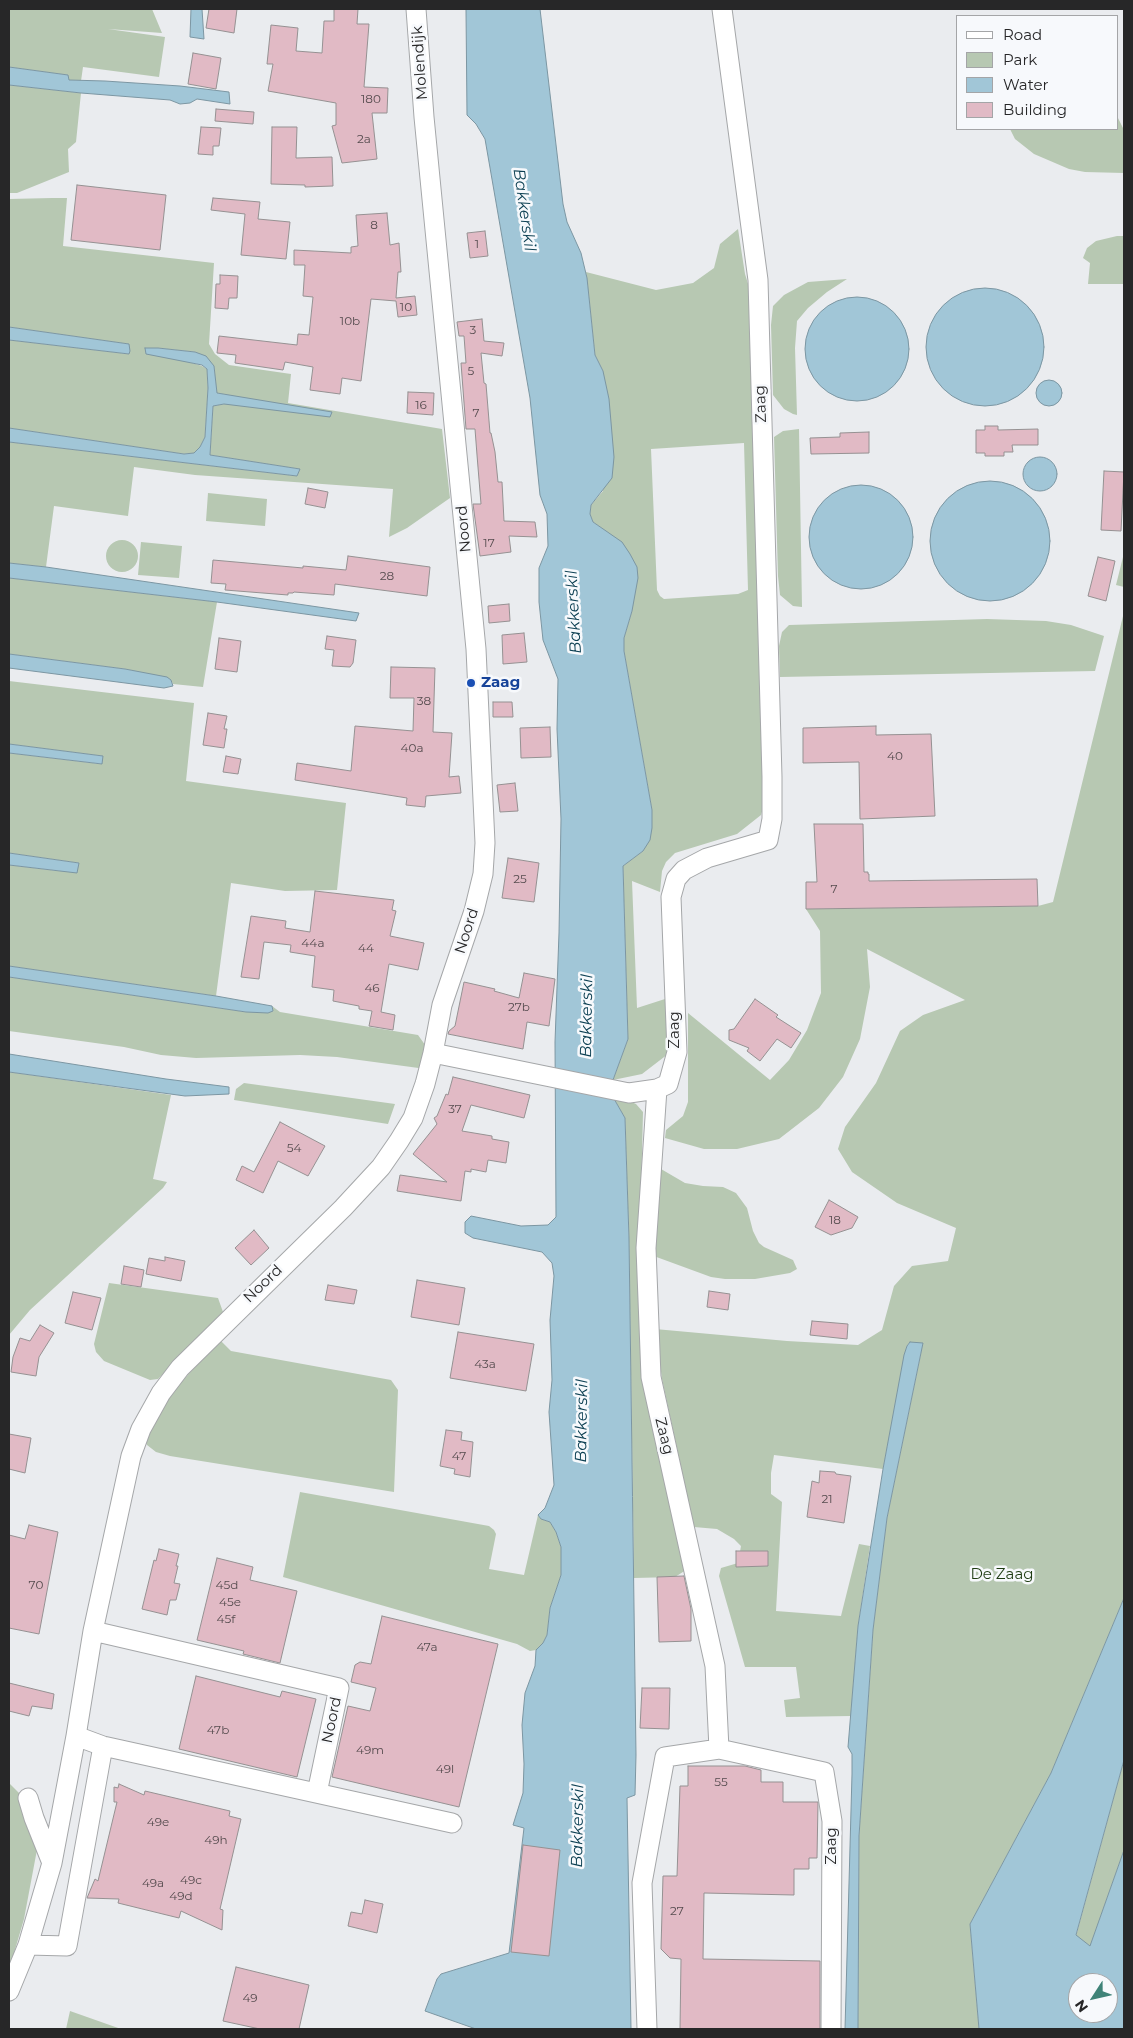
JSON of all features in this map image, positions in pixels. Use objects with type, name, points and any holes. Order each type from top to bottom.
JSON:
[{"type":"street","name":"Molendijk","points":[[416,9],[424,117]]},
{"type":"street","name":"Zaag","points":[[719,1749],[715,1666],[651,1377],[646,1248],[657,1089],[668,1084],[677,1052],[671,897],[676,879],[684,870],[707,858],[768,840],[772,819],[758,280],[722,9]]},
{"type":"street","name":"Noord","points":[[9,1991],[28,1945],[52,1863],[76,1736],[93,1631],[131,1456],[141,1429],[160,1393],[180,1368],[342,1208],[380,1167],[399,1141],[413,1118],[433,1053],[442,1005],[474,911],[482,874],[485,844],[476,649],[424,117]]},
{"type":"street","points":[[433,1053],[629,1093],[657,1089]]},
{"type":"street","name":"Noord","points":[[93,1631],[339,1688],[317,1793]]},
{"type":"street","points":[[76,1736],[103,1746],[452,1823]]},
{"type":"street","points":[[28,1945],[67,1946],[103,1746]]},
{"type":"street","name":"Zaag","points":[[647,2029],[642,1883],[665,1757],[719,1749],[824,1772],[832,1821],[831,2029]]},
{"type":"street","points":[[28,1798],[52,1863]]},
{"type":"green space","points":[[9,9],[152,9],[162,33],[108,29],[165,37],[159,77],[83,67],[81,81],[68,80],[67,75],[9,67]]},
{"type":"green space","points":[[9,85],[81,93],[76,142],[68,149],[69,172],[17,193],[9,193]]},
{"type":"green space","points":[[1118,118],[1124,130],[1124,173],[1085,172],[1069,169],[1034,154],[1015,139],[1010,130],[1118,130]]},
{"type":"green space","points":[[67,198],[63,246],[214,263],[209,344],[215,354],[229,365],[291,374],[288,403],[442,429],[450,498],[407,528],[389,537],[393,489],[195,475],[134,467],[128,516],[54,506],[46,567],[9,563],[9,442],[297,476],[299,469],[210,455],[213,406],[224,404],[227,395],[216,393],[214,366],[195,352],[145,348],[207,369],[208,388],[205,437],[200,447],[194,453],[184,454],[9,428],[9,340],[129,354],[128,344],[9,327],[9,199]]},
{"type":"green space","points":[[738,229],[745,274],[749,287],[765,801],[761,815],[737,834],[675,853],[666,862],[662,871],[660,892],[632,881],[637,1008],[665,999],[668,1054],[642,1074],[613,1080],[628,1039],[623,866],[643,851],[652,810],[624,651],[624,638],[632,611],[609,534],[593,522],[590,514],[591,505],[603,491],[603,371],[595,355],[586,272],[656,290],[693,283],[714,268],[720,244]],"holes":[[[744,443],[748,590],[738,594],[664,599],[660,596],[657,590],[651,449]]]},
{"type":"green space","points":[[1124,236],[1124,284],[1088,284],[1090,263],[1083,258],[1087,248],[1096,241]]},
{"type":"green space","points":[[847,279],[827,292],[808,308],[797,321],[795,348],[797,415],[793,414],[784,409],[773,395],[771,325],[773,306],[784,295],[808,282]]},
{"type":"green space","points":[[799,429],[802,607],[793,606],[780,595],[774,437],[783,431]]},
{"type":"green space","points":[[208,493],[267,499],[265,526],[206,521]]},
{"type":"green space","points":[[122,540],[128,541],[133,545],[137,550],[137,562],[133,567],[128,571],[122,572],[116,571],[111,567],[107,562],[106,556],[107,550],[111,545],[116,541]]},
{"type":"green space","points":[[141,542],[182,546],[179,578],[138,575]]},
{"type":"green space","points":[[1124,553],[1124,587],[1116,585]]},
{"type":"green space","points":[[9,578],[217,602],[203,687],[173,684],[171,680],[125,669],[9,654]]},
{"type":"green space","name":"De Zaag","points":[[1124,612],[1124,1598],[1051,1773],[970,1924],[979,2029],[858,2029],[859,1836],[873,1630],[887,1518],[921,1353],[910,1342],[907,1346],[883,1469],[774,1455],[771,1473],[771,1494],[782,1502],[776,1611],[841,1616],[859,1544],[870,1546],[858,1626],[851,1716],[786,1717],[784,1700],[800,1698],[796,1667],[745,1667],[719,1576],[721,1568],[738,1563],[741,1546],[734,1539],[717,1529],[694,1527],[662,1379],[655,1329],[787,1341],[858,1345],[882,1330],[894,1286],[912,1266],[948,1261],[956,1228],[897,1203],[852,1172],[838,1149],[845,1127],[876,1083],[900,1031],[923,1015],[965,1000],[867,949],[870,987],[860,1039],[843,1077],[819,1108],[779,1139],[737,1149],[704,1149],[665,1138],[666,1130],[683,1116],[688,1102],[688,1013],[770,1080],[789,1060],[807,1030],[821,993],[820,931],[806,909],[1038,906],[1053,902]]},
{"type":"green space","points":[[987,619],[1046,621],[1071,625],[1104,636],[1095,671],[780,677],[779,646],[782,632],[789,625]]},
{"type":"green space","points":[[9,681],[194,703],[186,781],[346,803],[337,890],[285,891],[231,883],[216,996],[9,966],[9,865],[59,871],[79,863],[9,853],[9,753],[101,764],[102,756],[9,744]]},
{"type":"green space","points":[[9,977],[246,1012],[273,1011],[272,1006],[280,1012],[418,1035],[428,1049],[426,1069],[337,1057],[300,1055],[196,1058],[161,1055],[124,1047],[9,1031]]},
{"type":"green space","points":[[9,1072],[171,1095],[153,1179],[167,1182],[163,1188],[30,1310],[9,1335]]},
{"type":"green space","points":[[244,1083],[395,1104],[388,1124],[234,1100],[236,1089]]},
{"type":"green space","points":[[613,1097],[625,1099],[636,1104],[643,1112],[640,1236],[686,1570],[675,1577],[634,1578],[629,1238],[625,1118]]},
{"type":"green space","points":[[661,1169],[685,1183],[723,1187],[736,1193],[747,1208],[753,1231],[759,1243],[793,1260],[797,1269],[790,1273],[755,1279],[725,1279],[711,1277],[651,1255],[652,1218]]},
{"type":"green space","points":[[109,1283],[218,1298],[223,1312],[158,1379],[150,1380],[104,1361],[96,1352],[94,1344]]},
{"type":"green space","points":[[220,1340],[231,1351],[391,1380],[398,1390],[394,1492],[170,1456],[156,1452],[147,1445],[145,1440],[171,1393]]},
{"type":"green space","points":[[300,1492],[489,1526],[496,1534],[489,1569],[524,1575],[538,1515],[541,1519],[550,1522],[561,1547],[561,1575],[550,1608],[547,1635],[543,1643],[536,1650],[530,1651],[517,1644],[283,1577]]},
{"type":"green space","points":[[1124,1760],[1124,1850],[1090,1947],[1076,1936]]},
{"type":"green space","points":[[9,1783],[25,1799],[39,1839],[24,1919],[9,1970]]},
{"type":"green space","points":[[70,2011],[121,2029],[66,2029]]},
{"type":"water","points":[[191,9],[202,9],[204,39],[190,37]]},
{"type":"water","name":"Bakkerskil","points":[[466,9],[540,9],[563,204],[567,222],[581,253],[587,278],[595,355],[603,371],[609,399],[614,457],[612,478],[591,505],[590,514],[593,522],[622,542],[637,567],[638,578],[632,611],[624,638],[624,651],[652,810],[652,828],[650,840],[643,851],[623,866],[628,1039],[613,1080],[613,1097],[625,1118],[629,1238],[636,1755],[635,1795],[627,1798],[631,2029],[476,2029],[425,2011],[437,1979],[441,1974],[509,1953],[524,1828],[513,1825],[523,1793],[522,1725],[525,1693],[535,1666],[536,1650],[543,1643],[547,1635],[550,1608],[561,1575],[561,1547],[556,1532],[550,1522],[541,1519],[538,1515],[545,1508],[554,1485],[549,1412],[552,1380],[550,1320],[554,1276],[552,1263],[542,1252],[473,1238],[465,1233],[465,1222],[471,1216],[521,1226],[548,1225],[556,1217],[555,1042],[561,819],[557,729],[558,679],[543,640],[539,602],[539,568],[548,546],[547,514],[540,495],[530,398],[485,139],[476,124],[467,115]]},
{"type":"water","points":[[9,67],[68,75],[69,80],[180,86],[229,92],[230,104],[197,99],[190,103],[180,104],[170,100],[9,85]]},
{"type":"water","points":[[985,288],[1008,292],[1027,305],[1040,324],[1044,347],[1040,370],[1027,389],[1008,402],[985,406],[962,402],[943,389],[930,370],[926,347],[930,324],[943,305],[962,292]]},
{"type":"water","points":[[857,297],[877,301],[894,312],[905,329],[909,349],[905,369],[894,386],[877,397],[857,401],[837,397],[820,386],[809,369],[805,349],[809,329],[820,312],[837,301]]},
{"type":"water","points":[[9,327],[129,344],[130,351],[129,354],[9,340]]},
{"type":"water","points":[[145,348],[195,352],[206,356],[214,366],[217,393],[332,412],[330,417],[224,404],[213,406],[210,455],[300,469],[297,476],[9,442],[9,428],[184,454],[194,453],[200,447],[205,437],[208,388],[207,369],[202,365],[146,354]]},
{"type":"water","points":[[1049,380],[1058,384],[1062,393],[1058,402],[1049,406],[1040,402],[1036,393],[1040,384]]},
{"type":"water","points":[[1040,457],[1047,458],[1052,462],[1056,467],[1056,481],[1052,486],[1047,490],[1040,491],[1033,490],[1028,486],[1024,481],[1023,474],[1024,467],[1028,462],[1033,458]]},
{"type":"water","points":[[990,481],[1002,482],[1013,486],[1023,491],[1032,499],[1040,508],[1045,518],[1049,529],[1049,553],[1045,564],[1040,574],[1032,583],[1023,591],[1013,596],[1002,600],[990,601],[978,600],[967,596],[957,591],[948,583],[940,574],[935,564],[931,553],[930,541],[931,529],[935,518],[940,508],[948,499],[957,491],[967,486],[978,482]]},
{"type":"water","points":[[861,485],[881,489],[898,500],[909,517],[913,537],[909,557],[898,574],[881,585],[861,589],[841,585],[824,574],[813,557],[809,537],[813,517],[824,500],[841,489]]},
{"type":"water","points":[[9,563],[359,613],[356,621],[217,602],[9,578]]},
{"type":"water","points":[[9,654],[125,669],[167,677],[171,680],[173,686],[164,688],[9,668]]},
{"type":"water","points":[[9,744],[103,756],[102,764],[9,753]]},
{"type":"water","points":[[9,853],[79,863],[77,873],[9,865]]},
{"type":"water","points":[[9,966],[216,996],[272,1006],[273,1011],[268,1013],[246,1012],[9,977]]},
{"type":"water","points":[[9,1054],[229,1087],[229,1094],[185,1096],[9,1072]]},
{"type":"water","points":[[910,1342],[923,1343],[887,1518],[873,1630],[859,1836],[858,2029],[845,2029],[852,1774],[852,1754],[848,1747],[858,1626],[883,1469],[904,1355]]},
{"type":"water","points":[[1124,1598],[1124,1760],[1076,1935],[1090,1946],[1124,1850],[1124,2029],[979,2029],[970,1924],[1051,1773]]},
{"type":"building","points":[[209,9],[237,9],[234,33],[206,28]]},
{"type":"building","points":[[334,9],[358,9],[357,24],[369,24],[364,87],[388,88],[387,113],[372,113],[377,159],[342,163],[332,126],[336,125],[336,103],[268,91],[273,64],[267,64],[271,25],[298,28],[296,51],[322,53],[324,21],[334,21]]},
{"type":"building","points":[[193,53],[221,58],[216,89],[188,84]]},
{"type":"building","points":[[216,109],[254,112],[253,124],[215,121]]},
{"type":"building","points":[[201,127],[221,128],[219,146],[213,146],[213,155],[198,154]]},
{"type":"building","points":[[272,127],[297,127],[296,158],[332,157],[333,186],[305,187],[305,185],[271,184]]},
{"type":"building","points":[[77,185],[166,195],[160,250],[71,240]]},
{"type":"building","points":[[213,198],[260,202],[258,219],[290,222],[286,259],[241,255],[245,214],[211,210]]},
{"type":"building","points":[[387,213],[390,245],[399,243],[401,272],[398,272],[396,298],[415,296],[417,315],[398,317],[396,301],[371,299],[361,381],[342,378],[340,394],[310,390],[313,367],[285,362],[283,370],[235,363],[236,355],[217,353],[219,336],[297,345],[298,334],[309,335],[313,297],[303,296],[305,265],[294,265],[294,250],[351,253],[351,247],[358,246],[356,215]]},
{"type":"building","points":[[485,231],[488,256],[470,258],[467,233]]},
{"type":"building","points":[[220,275],[238,276],[237,298],[229,298],[228,309],[215,308],[216,284],[220,284]]},
{"type":"building","points":[[482,319],[484,341],[504,343],[502,356],[481,353],[484,383],[486,384],[490,433],[495,452],[498,482],[502,482],[504,521],[535,522],[537,537],[509,536],[511,552],[480,556],[473,504],[481,504],[475,429],[466,429],[461,363],[466,363],[464,336],[459,336],[457,322]]},
{"type":"building","points":[[408,392],[434,393],[433,415],[407,413]]},
{"type":"building","points":[[985,426],[998,426],[998,430],[1038,429],[1038,445],[1012,445],[1013,452],[1004,452],[1004,456],[985,456],[985,453],[976,453],[976,430],[985,430]]},
{"type":"building","points":[[869,432],[869,453],[811,454],[810,438],[840,437],[840,433]]},
{"type":"building","points":[[1104,471],[1124,472],[1121,531],[1101,530]]},
{"type":"building","points":[[308,488],[328,492],[325,508],[305,504]]},
{"type":"building","points":[[348,556],[430,567],[427,596],[335,584],[334,595],[294,592],[288,593],[288,595],[225,590],[226,584],[211,583],[213,560],[346,570]]},
{"type":"building","points":[[1098,557],[1115,561],[1106,601],[1088,596]]},
{"type":"building","points":[[509,604],[510,621],[489,623],[488,606]]},
{"type":"building","points":[[524,633],[527,662],[503,664],[502,635]]},
{"type":"building","points":[[327,636],[356,640],[353,663],[350,667],[332,666],[334,650],[325,649]]},
{"type":"building","points":[[219,638],[241,641],[237,672],[215,669]]},
{"type":"building","points":[[391,667],[435,668],[433,732],[452,733],[449,777],[459,776],[461,793],[426,796],[425,807],[406,805],[407,798],[295,780],[297,763],[351,771],[355,726],[413,731],[414,698],[390,698]]},
{"type":"building","points":[[493,702],[512,702],[513,717],[493,717]]},
{"type":"building","points":[[208,713],[227,716],[224,729],[227,729],[224,748],[203,745]]},
{"type":"building","points":[[876,726],[876,735],[931,734],[935,816],[860,819],[859,762],[803,763],[803,728]]},
{"type":"building","points":[[550,727],[551,757],[521,758],[520,728]]},
{"type":"building","points":[[226,756],[241,759],[238,774],[223,772]]},
{"type":"building","points":[[515,783],[518,811],[500,812],[497,785]]},
{"type":"building","points":[[814,824],[863,824],[864,872],[868,872],[869,881],[1037,879],[1038,906],[806,909],[806,882],[817,882]]},
{"type":"building","points":[[508,858],[539,863],[534,902],[502,898]]},
{"type":"building","points":[[315,891],[394,900],[392,910],[396,911],[390,936],[424,943],[418,970],[389,964],[381,1012],[395,1015],[393,1030],[369,1026],[372,1011],[359,1009],[359,1006],[333,1001],[334,990],[312,987],[315,956],[290,952],[291,945],[264,942],[259,979],[241,977],[251,916],[286,921],[285,928],[310,932]]},
{"type":"building","points":[[524,973],[555,979],[549,1026],[527,1022],[523,1049],[448,1034],[455,1026],[464,982],[495,989],[494,991],[519,998]]},
{"type":"building","points":[[755,999],[778,1015],[776,1017],[801,1033],[791,1048],[777,1039],[760,1061],[747,1051],[749,1048],[729,1040],[729,1030],[734,1029]]},
{"type":"building","points":[[453,1077],[530,1095],[524,1118],[471,1105],[462,1131],[492,1136],[492,1139],[509,1142],[506,1163],[488,1160],[486,1172],[471,1169],[471,1172],[465,1171],[461,1201],[397,1191],[400,1175],[447,1182],[413,1154],[437,1124],[434,1118],[437,1116],[446,1094],[448,1095]]},
{"type":"building","points":[[280,1122],[325,1146],[308,1176],[278,1161],[263,1193],[236,1180],[242,1166],[254,1172]]},
{"type":"building","points":[[829,1200],[858,1217],[852,1228],[831,1235],[815,1227]]},
{"type":"building","points":[[254,1230],[269,1248],[251,1265],[235,1248]]},
{"type":"building","points":[[165,1257],[185,1261],[181,1281],[146,1274],[149,1258],[165,1261]]},
{"type":"building","points":[[124,1266],[144,1270],[141,1287],[121,1284]]},
{"type":"building","points":[[417,1280],[465,1288],[459,1325],[411,1317]]},
{"type":"building","points":[[328,1285],[357,1290],[354,1304],[325,1300]]},
{"type":"building","points":[[709,1291],[730,1294],[728,1310],[707,1307]]},
{"type":"building","points":[[73,1292],[101,1298],[92,1330],[65,1323]]},
{"type":"building","points":[[812,1321],[848,1324],[847,1339],[810,1335]]},
{"type":"building","points":[[40,1325],[54,1333],[39,1357],[36,1376],[11,1372],[13,1357],[20,1338],[30,1341]]},
{"type":"building","points":[[458,1332],[534,1344],[526,1391],[450,1378]]},
{"type":"building","points":[[446,1430],[462,1432],[461,1440],[473,1442],[470,1477],[454,1474],[455,1469],[440,1466]]},
{"type":"building","points":[[9,1434],[31,1438],[25,1473],[9,1469]]},
{"type":"building","points":[[820,1471],[851,1476],[844,1523],[807,1517],[812,1481],[819,1483]]},
{"type":"building","points":[[29,1525],[58,1532],[39,1634],[9,1628],[9,1535],[25,1539]]},
{"type":"building","points":[[159,1549],[179,1554],[174,1583],[180,1584],[176,1600],[170,1600],[167,1615],[142,1609],[154,1560],[156,1561]]},
{"type":"building","points":[[736,1551],[768,1551],[768,1566],[736,1567]]},
{"type":"building","points":[[217,1558],[253,1567],[250,1580],[297,1591],[280,1663],[243,1654],[244,1651],[197,1640]]},
{"type":"building","points":[[684,1576],[691,1609],[691,1641],[659,1642],[657,1577]]},
{"type":"building","points":[[382,1616],[498,1644],[459,1807],[332,1777],[348,1706],[370,1711],[376,1688],[351,1682],[355,1665],[360,1662],[371,1664]]},
{"type":"building","points":[[196,1676],[280,1697],[282,1691],[316,1699],[297,1777],[179,1749]]},
{"type":"building","points":[[9,1683],[54,1694],[52,1709],[32,1706],[29,1716],[9,1711]]},
{"type":"building","points":[[642,1688],[670,1688],[669,1729],[640,1728]]},
{"type":"building","points":[[688,1766],[745,1766],[761,1770],[761,1782],[783,1782],[783,1802],[818,1802],[817,1858],[809,1858],[809,1869],[794,1869],[794,1895],[704,1893],[703,1959],[820,1961],[820,2029],[680,2029],[681,1959],[670,1958],[661,1949],[663,1876],[677,1876],[680,1786],[688,1786]]},
{"type":"building","points":[[119,1784],[144,1795],[145,1791],[230,1811],[229,1816],[241,1819],[220,1909],[223,1910],[222,1930],[181,1911],[179,1918],[118,1903],[119,1899],[87,1898],[95,1879],[98,1881],[117,1802],[114,1802],[114,1787],[118,1788]]},
{"type":"building","points":[[523,1845],[560,1850],[549,1956],[511,1952]]},
{"type":"building","points":[[365,1900],[383,1904],[377,1933],[348,1926],[351,1912],[362,1914]]},
{"type":"building","points":[[236,1967],[309,1985],[299,2029],[260,2029],[223,2021]]},
{"type":"place","name":"Zaag","points":[[471,683]]}]
